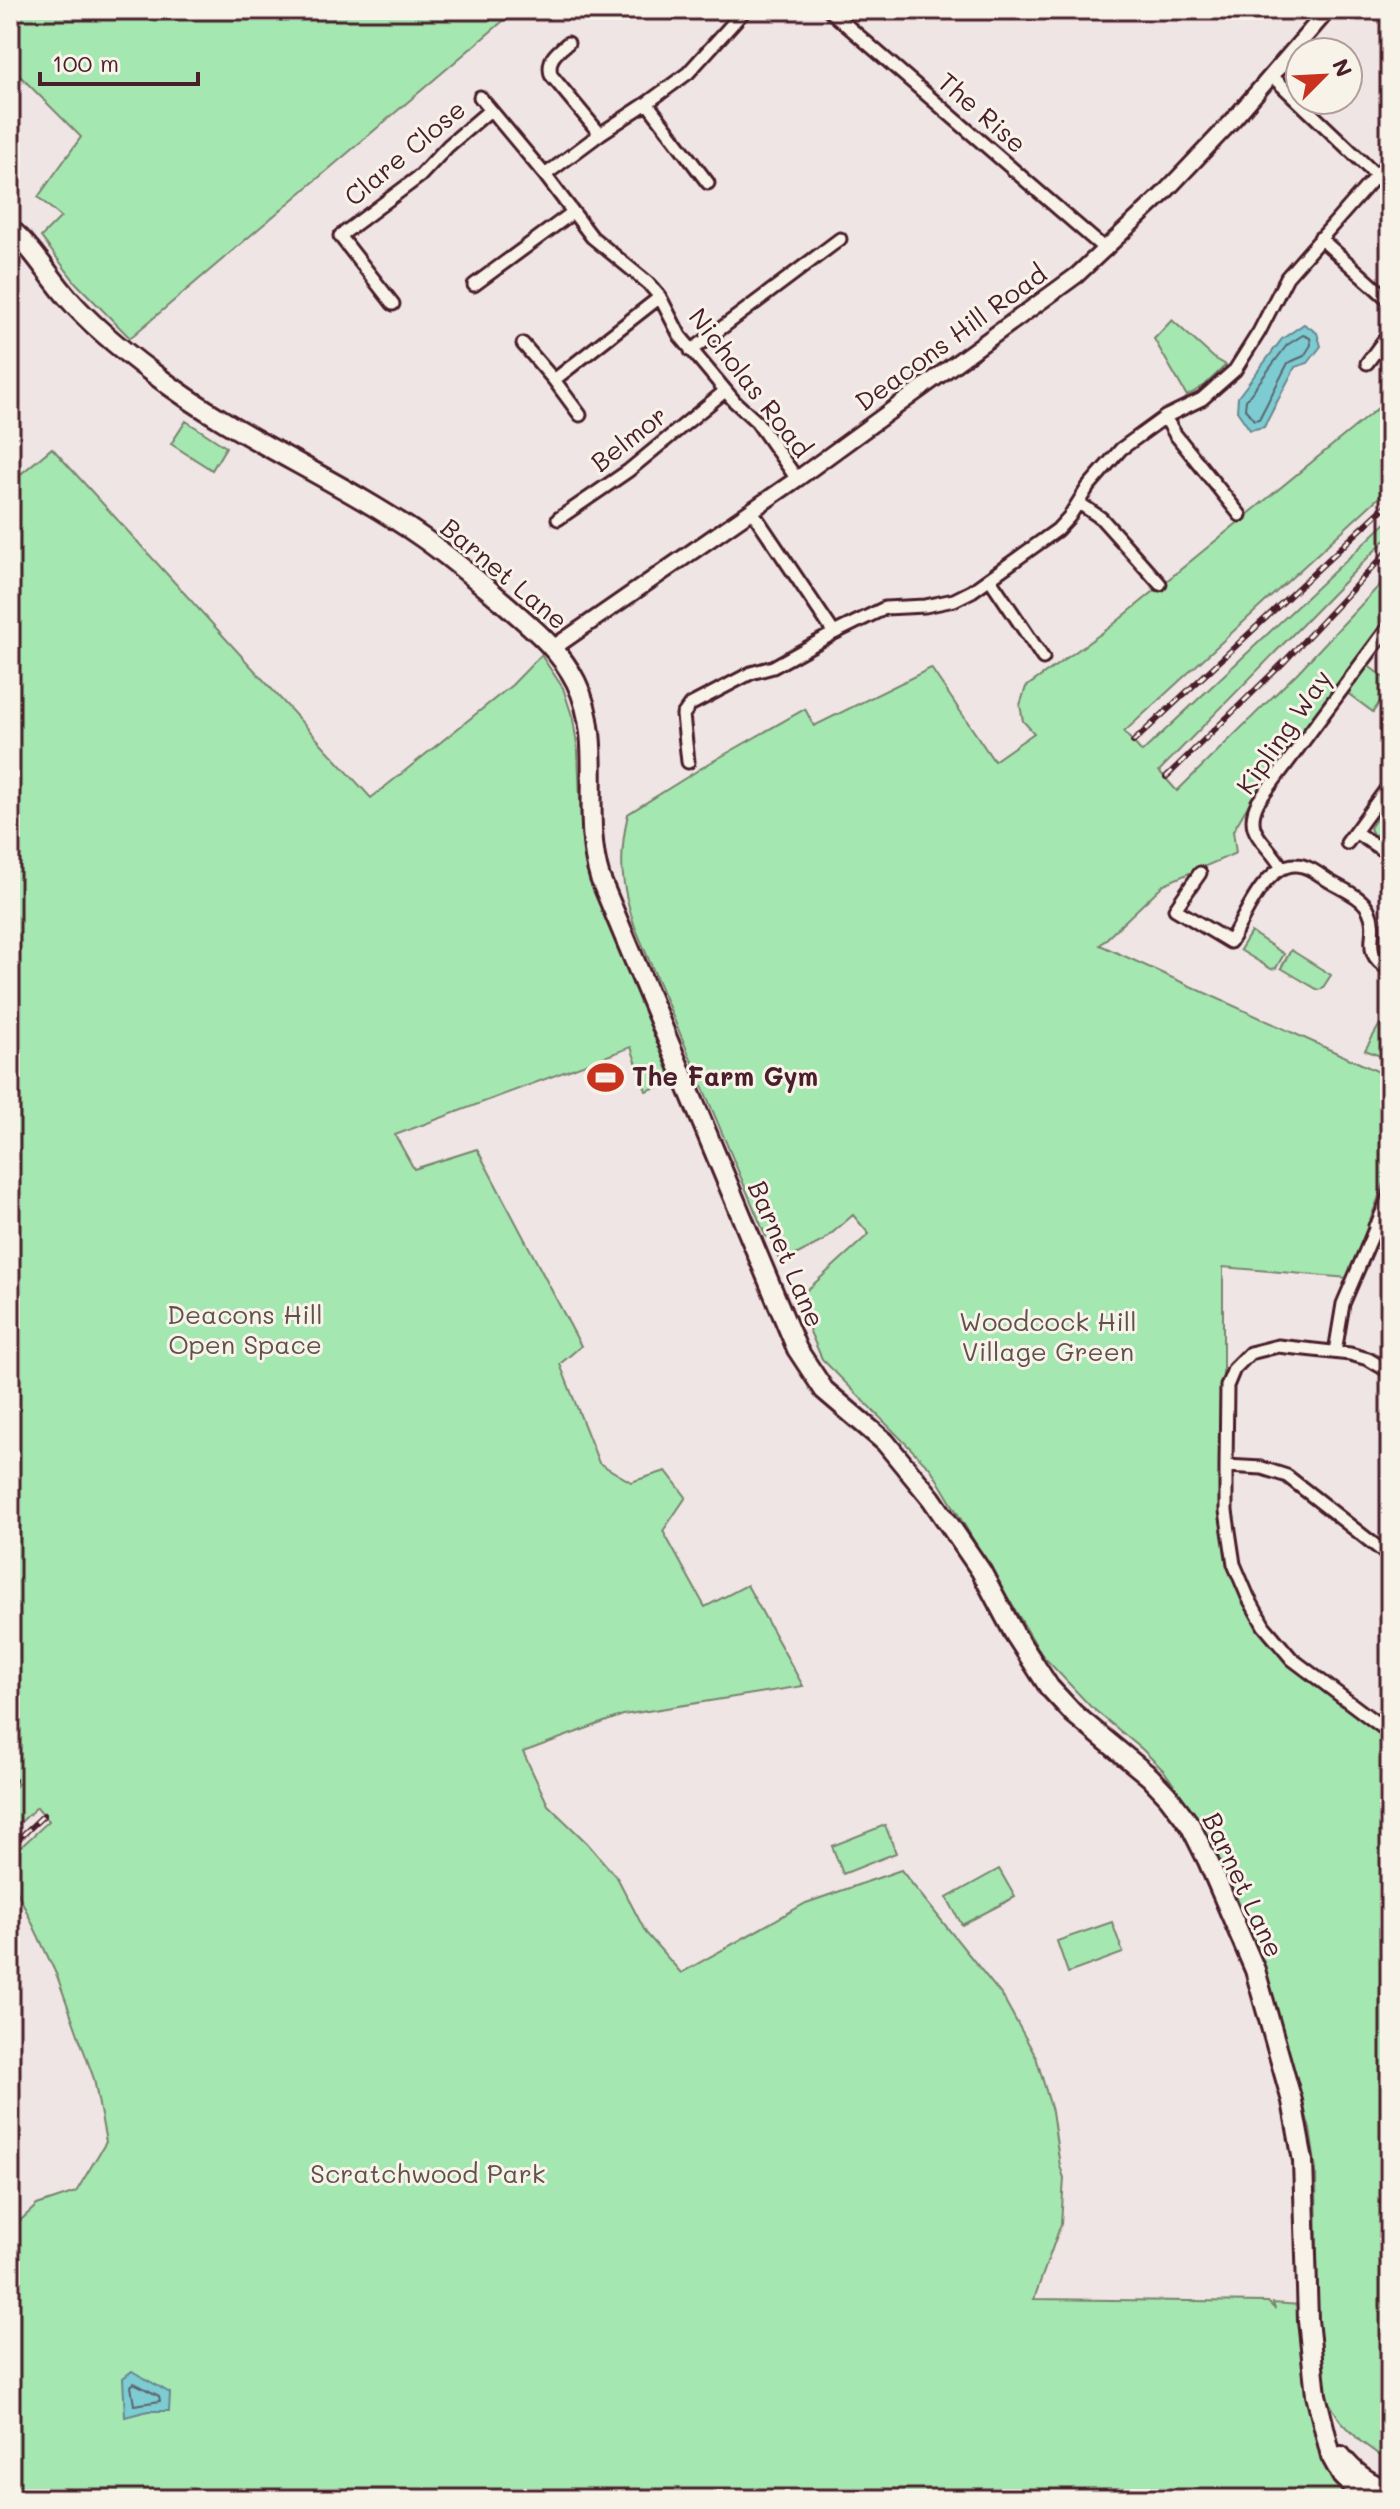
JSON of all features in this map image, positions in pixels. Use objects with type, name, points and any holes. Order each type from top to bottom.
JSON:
[{"type":"main road","name":"Barnet Lane","points":[[10,229],[104,336],[158,377],[246,435],[422,537],[478,581],[553,648],[575,680],[590,723],[591,837],[600,878],[797,1349],[824,1390],[885,1442],[931,1498],[981,1571],[1014,1633],[1049,1687],[1074,1714],[1150,1777],[1168,1796],[1190,1825],[1231,1914],[1255,1970],[1299,2133],[1308,2320],[1316,2395],[1331,2456],[1342,2476],[1365,2499]]},
{"type":"main road","name":"Barnet Lane","points":[[1327,2438],[1358,2475],[1390,2491]]},
{"type":"street","points":[[545,175],[700,62],[745,10]]},
{"type":"street","name":"The Rise","points":[[829,10],[1106,250]]},
{"type":"street","name":"Deacons Hill Road","points":[[553,648],[752,511],[1051,296],[1106,250],[1163,194],[1328,10]]},
{"type":"street","points":[[568,43],[552,57],[549,66],[551,75],[600,134]]},
{"type":"street","points":[[1272,76],[1376,175]]},
{"type":"street","name":"Nicholas Road","points":[[480,97],[592,237],[648,283],[660,297],[691,351],[757,422],[797,479]]},
{"type":"street","points":[[647,103],[708,183]]},
{"type":"street","name":"Clare Close","points":[[393,304],[340,236],[420,176],[448,146],[490,110]]},
{"type":"street","points":[[688,762],[683,715],[690,705],[751,673],[773,667],[885,608],[925,606],[954,600],[990,579],[1057,530],[1121,449],[1165,417],[1202,399],[1235,370],[1259,332],[1287,277],[1390,160]]},
{"type":"street","points":[[474,285],[572,213]]},
{"type":"street","points":[[1320,238],[1390,301]]},
{"type":"street","points":[[691,351],[840,239]]},
{"type":"street","points":[[554,380],[660,297]]},
{"type":"street","points":[[1367,363],[1390,332]]},
{"type":"street","points":[[523,344],[580,415]]},
{"type":"street","name":"Belmor","points":[[558,519],[628,471],[725,391]]},
{"type":"street","points":[[1165,417],[1240,515]]},
{"type":"street","points":[[1079,503],[1101,518],[1160,584]]},
{"type":"street","points":[[752,511],[834,633]]},
{"type":"street","points":[[990,579],[1043,658]]},
{"type":"street","name":"Kipling Way","points":[[1282,868],[1277,856],[1253,831],[1253,813],[1258,802],[1390,625]]},
{"type":"street","points":[[1347,843],[1390,784]]},
{"type":"street","points":[[1355,832],[1390,855]]},
{"type":"street","points":[[1200,873],[1175,909],[1230,942],[1268,877],[1282,868],[1295,865],[1306,867],[1364,902],[1372,921],[1371,951],[1374,958],[1390,970]]},
{"type":"street","points":[[1335,1352],[1343,1304],[1390,1194]]},
{"type":"street","points":[[1375,1226],[1390,1233]]},
{"type":"street","points":[[1390,1372],[1368,1359],[1335,1352],[1267,1347],[1250,1353],[1234,1369],[1227,1386],[1226,1466],[1226,1511],[1234,1564],[1264,1626],[1303,1668],[1390,1733]]},
{"type":"street","points":[[1226,1466],[1262,1468],[1287,1476],[1390,1557]]},
{"type":"green space","points":[[10,10],[516,10],[130,338],[76,283],[41,237],[61,217],[38,197],[81,137],[10,66]]},
{"type":"green space","points":[[1172,320],[1226,365],[1205,385],[1187,396],[1154,339]]},
{"type":"green space","name":"Woodcock Hill Village Green","points":[[1390,398],[1390,487],[1124,732],[1142,752],[1390,519],[1390,535],[1159,771],[1177,791],[1298,672],[1390,574],[1390,615],[1336,689],[1269,770],[1233,831],[1236,853],[1164,884],[1100,945],[1390,1077],[1390,1167],[1348,1278],[1223,1267],[1223,1515],[1227,1551],[1267,1641],[1295,1668],[1390,1739],[1390,2460],[1360,2441],[1340,2420],[1327,2399],[1318,2326],[1316,2170],[1310,2129],[1261,1959],[1236,1896],[1198,1820],[1164,1771],[1090,1706],[1042,1655],[931,1469],[822,1359],[796,1300],[869,1234],[853,1215],[823,1241],[780,1263],[774,1245],[766,1237],[635,927],[624,885],[622,858],[628,814],[708,764],[805,709],[814,726],[931,668],[994,761],[1034,733],[1023,721],[1020,705],[1026,687],[1109,628]]},
{"type":"green space","points":[[186,421],[226,447],[212,470],[171,444]]},
{"type":"green space","points":[[52,448],[371,798],[512,685],[541,655],[563,688],[573,719],[578,751],[581,824],[590,874],[677,1080],[646,1091],[631,1047],[395,1135],[414,1169],[477,1149],[581,1346],[560,1364],[599,1463],[631,1482],[666,1471],[686,1497],[663,1531],[705,1607],[747,1585],[803,1686],[623,1715],[523,1752],[548,1805],[618,1879],[646,1933],[681,1973],[806,1903],[901,1870],[1003,1997],[1036,2057],[1052,2111],[1064,2178],[1061,2224],[1034,2299],[1268,2302],[1275,2309],[1273,2303],[1300,2305],[1307,2365],[1353,2499],[10,2499],[10,2230],[37,2205],[76,2192],[106,2142],[94,2079],[57,1976],[10,1876],[10,1857],[49,1821],[37,1807],[10,1832],[10,1792],[18,1784],[10,1776],[10,483]]},
{"type":"green space","points":[[1367,665],[1390,682],[1390,687],[1373,712],[1346,692]]},
{"type":"green space","points":[[1390,798],[1390,839],[1381,834],[1373,835],[1370,828]]},
{"type":"green space","points":[[1251,932],[1284,954],[1276,968],[1271,969],[1240,950]]},
{"type":"green space","points":[[1291,950],[1331,975],[1322,989],[1318,990],[1281,968]]},
{"type":"green space","points":[[1380,1024],[1390,1028],[1390,1060],[1365,1050]]},
{"type":"green space","points":[[885,1825],[896,1853],[843,1874],[832,1846]]},
{"type":"green space","points":[[999,1869],[1015,1897],[962,1925],[947,1898]]},
{"type":"green space","points":[[1112,1922],[1123,1953],[1068,1973],[1057,1941]]},
{"type":"water","points":[[1304,324],[1317,333],[1321,346],[1308,363],[1295,367],[1264,427],[1250,430],[1237,411],[1238,397],[1282,339]]},
{"type":"water","points":[[132,2371],[170,2393],[169,2411],[148,2411],[125,2417],[123,2378]]},
{"type":"railway","points":[[1133,742],[1390,502]]},
{"type":"railway","points":[[1166,777],[1284,662],[1390,549]]},
{"type":"railway","points":[[10,1784],[14,1780]]},
{"type":"railway","points":[[10,1847],[44,1815]]},
{"type":"place","name":"The Farm Gym","points":[[606,1077]]},
{"type":"park label","name":"Deacons Hill Open Space","points":[[245,1330]]},
{"type":"park label","name":"Scratchwood Park","points":[[428,2174]]}]
